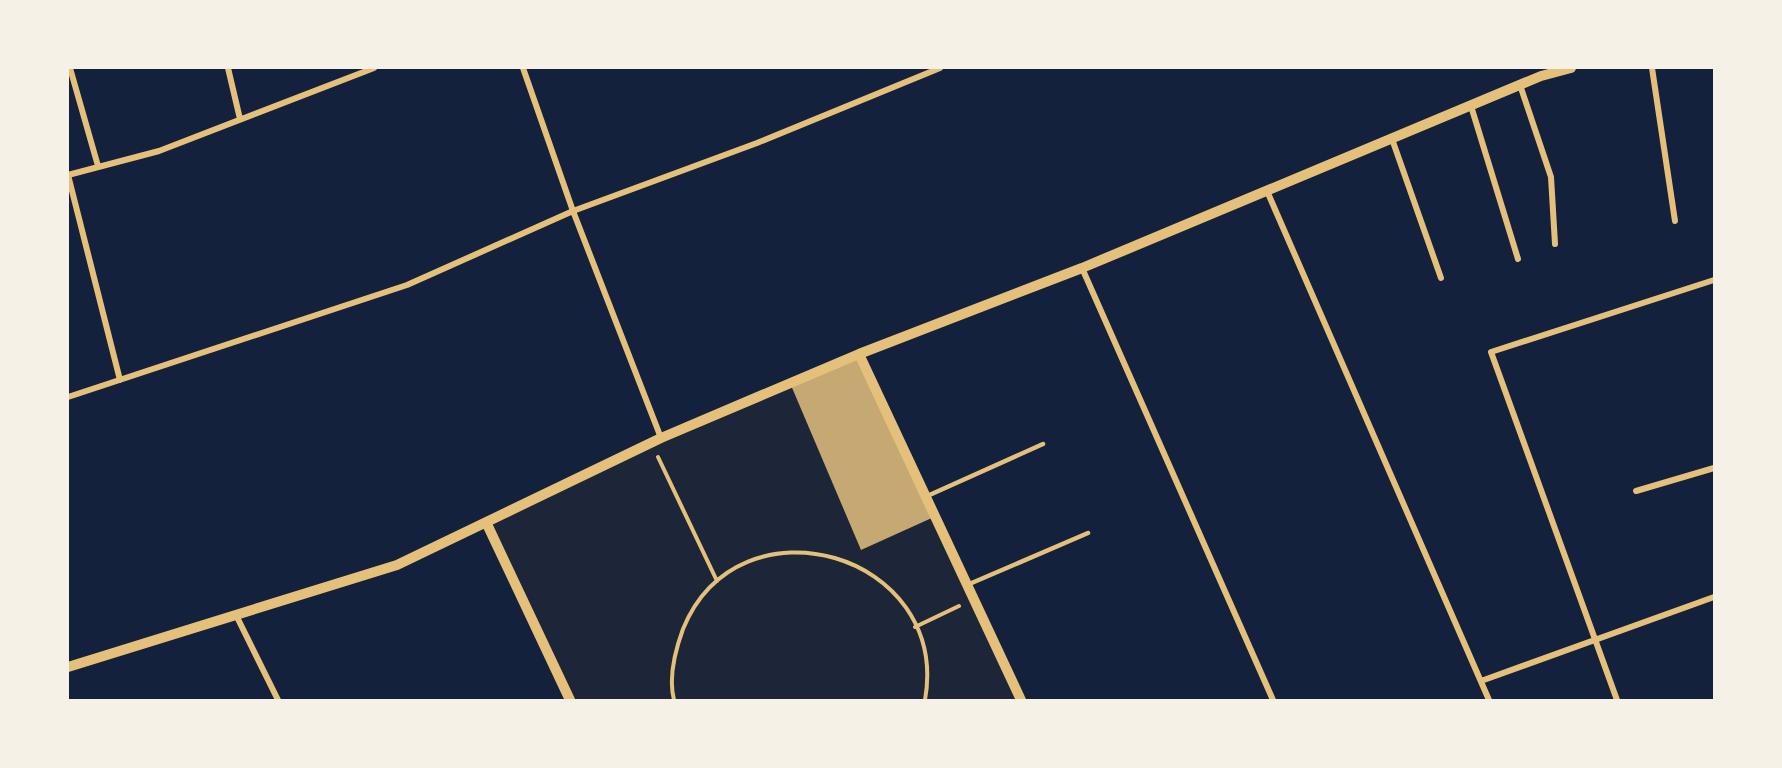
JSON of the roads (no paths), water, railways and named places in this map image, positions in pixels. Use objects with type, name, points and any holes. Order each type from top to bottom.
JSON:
[{"type":"street","points":[[70,68],[98,166]]},
{"type":"street","points":[[228,68],[240,120]]},
{"type":"street","points":[[120,380],[68,175],[159,151],[374,68]]},
{"type":"street","points":[[523,68],[656,441]]},
{"type":"street","points":[[68,398],[406,285],[573,212],[757,143],[940,68]]},
{"type":"street","points":[[68,667],[398,565],[656,441],[859,354],[1082,268],[1521,85],[1540,72],[1571,68]]},
{"type":"street","points":[[1652,68],[1675,221]]},
{"type":"street","points":[[1521,85],[1551,177],[1555,244]]},
{"type":"street","points":[[1471,106],[1518,260]]},
{"type":"street","points":[[1392,139],[1441,278]]},
{"type":"street","points":[[1267,191],[1489,700]]},
{"type":"street","points":[[1082,268],[1273,700]]},
{"type":"street","points":[[1617,700],[1491,352],[1714,280]]},
{"type":"street","points":[[859,354],[1021,700]]},
{"type":"street","points":[[1636,491],[1714,468]]},
{"type":"street","points":[[486,522],[570,700]]},
{"type":"street","points":[[1481,681],[1714,597]]},
{"type":"street","points":[[236,615],[278,700]]},
{"type":"lane","points":[[925,497],[1043,444]]},
{"type":"lane","points":[[966,585],[1088,532]]}]
